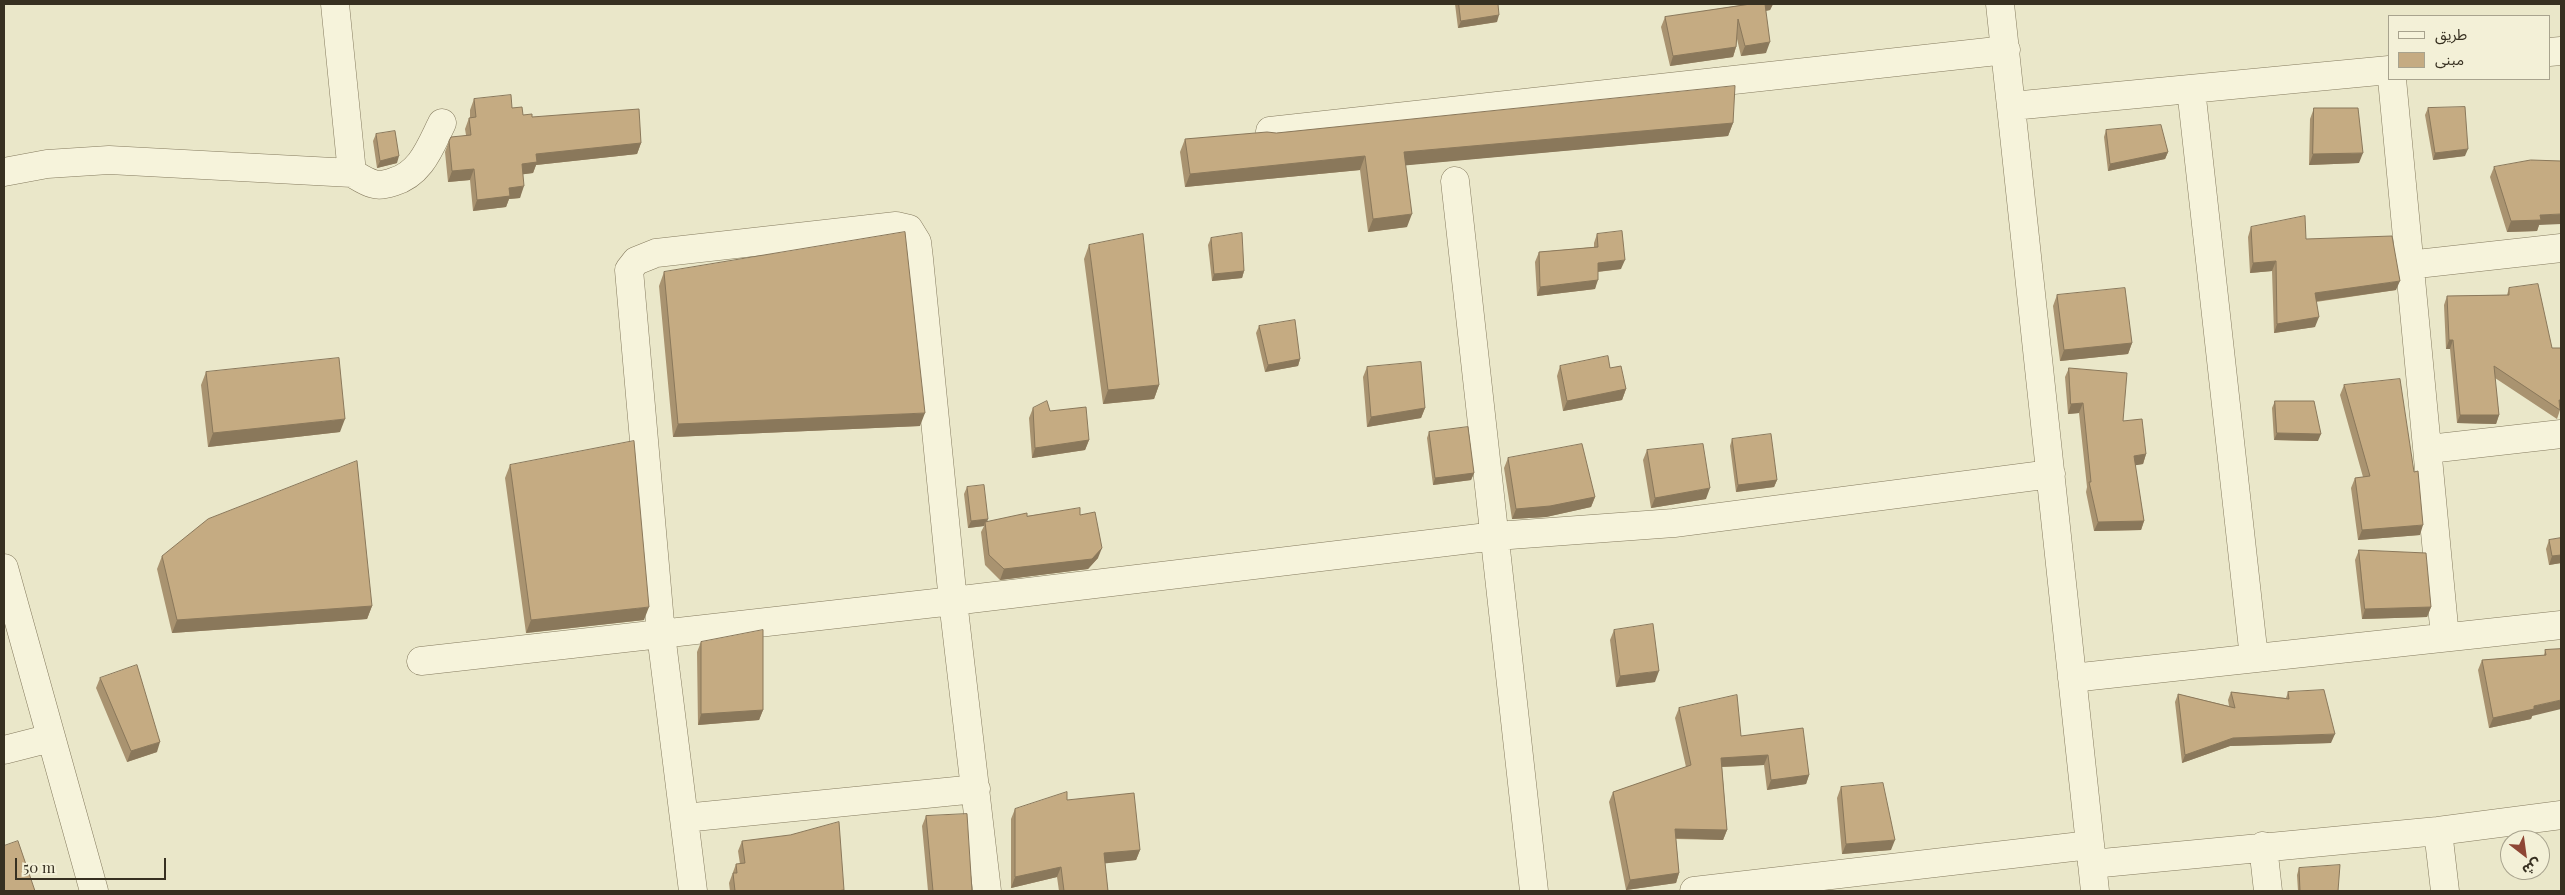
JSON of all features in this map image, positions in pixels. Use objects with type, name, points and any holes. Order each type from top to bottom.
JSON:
[{"type":"street","points":[[335,4],[352,174]]},
{"type":"street","points":[[2000,4],[2095,891]]},
{"type":"street","points":[[1270,131],[2006,50]]},
{"type":"street","points":[[2012,106],[2388,70]]},
{"type":"street","points":[[2392,80],[2408,265],[2429,450],[2445,637]]},
{"type":"street","points":[[2191,89],[2254,658]]},
{"type":"street","points":[[4,172],[47,164],[109,160],[352,174],[375,185],[400,180],[412,172],[422,162],[442,123]]},
{"type":"street","points":[[1455,181],[1534,891]]},
{"type":"street","points":[[693,891],[661,634],[629,270],[636,261],[645,256],[665,252],[896,226],[909,229],[916,242],[919,259],[953,601],[976,789],[986,891]]},
{"type":"street","points":[[2408,265],[2561,248]]},
{"type":"street","points":[[2429,450],[2561,434]]},
{"type":"street","points":[[422,661],[953,601],[1496,536],[1674,523],[2051,474]]},
{"type":"street","points":[[4,568],[94,891]]},
{"type":"street","points":[[2072,678],[2561,625]]},
{"type":"street","points":[[4,750],[51,738]]},
{"type":"street","points":[[684,818],[976,789]]},
{"type":"street","points":[[1694,891],[2091,855],[2263,846],[2438,831],[2561,815]]},
{"type":"street","points":[[2438,831],[2445,891]]},
{"type":"street","points":[[2263,846],[2268,891]]},
{"type":"building","points":[[1459,4],[1498,4],[1499,15],[1461,21]]},
{"type":"building","points":[[1751,4],[1765,4],[1770,42],[1745,46],[1738,19],[1736,47],[1673,56],[1665,17]]},
{"type":"building","points":[[1735,86],[1733,123],[1404,152],[1412,214],[1373,219],[1365,156],[1190,174],[1185,139],[1267,132],[1276,133]]},
{"type":"building","points":[[511,95],[512,108],[522,107],[523,115],[532,114],[532,117],[639,109],[641,143],[536,154],[537,162],[522,164],[524,186],[509,188],[510,196],[477,200],[474,169],[452,171],[449,141],[451,137],[471,135],[469,118],[476,117],[474,99]]},
{"type":"building","points":[[2465,107],[2468,149],[2435,153],[2428,108]]},
{"type":"building","points":[[2314,108],[2358,108],[2363,153],[2313,154]]},
{"type":"building","points":[[2161,125],[2168,152],[2110,164],[2106,130]]},
{"type":"building","points":[[395,131],[399,156],[380,161],[376,134]]},
{"type":"building","points":[[2531,160],[2561,161],[2561,214],[2540,215],[2541,220],[2511,221],[2494,167]]},
{"type":"building","points":[[2305,216],[2306,239],[2392,236],[2400,281],[2315,293],[2319,317],[2277,324],[2276,261],[2253,263],[2251,227]]},
{"type":"building","points":[[1622,231],[1625,260],[1598,263],[1598,280],[1540,287],[1539,252],[1598,247],[1597,234]]},
{"type":"building","points":[[905,232],[925,413],[678,424],[664,272]]},
{"type":"building","points":[[1242,233],[1244,271],[1214,274],[1211,238]]},
{"type":"building","points":[[1143,234],[1159,385],[1108,390],[1089,245]]},
{"type":"building","points":[[2538,284],[2552,348],[2561,348],[2560,410],[2494,366],[2499,415],[2460,415],[2453,340],[2449,340],[2447,296],[2509,295],[2509,288]]},
{"type":"building","points":[[2125,288],[2132,343],[2064,350],[2057,295]]},
{"type":"building","points":[[1295,320],[1300,359],[1268,365],[1259,326]]},
{"type":"building","points":[[1608,356],[1610,368],[1621,366],[1626,389],[1567,401],[1560,366]]},
{"type":"building","points":[[339,358],[345,419],[213,433],[206,372]]},
{"type":"building","points":[[1421,362],[1425,408],[1371,417],[1367,367]]},
{"type":"building","points":[[2069,368],[2127,373],[2123,421],[2142,419],[2146,454],[2134,456],[2144,521],[2098,522],[2089,482],[2091,482],[2083,403],[2071,404]]},
{"type":"building","points":[[2400,379],[2414,472],[2418,471],[2423,525],[2362,530],[2355,478],[2370,476],[2344,385]]},
{"type":"building","points":[[1047,401],[1050,411],[1086,407],[1089,440],[1035,448],[1033,408]]},
{"type":"building","points":[[2275,401],[2314,401],[2321,434],[2277,433]]},
{"type":"building","points":[[1468,427],[1474,473],[1435,478],[1429,432]]},
{"type":"building","points":[[1771,434],[1777,480],[1738,485],[1732,439]]},
{"type":"building","points":[[634,441],[649,607],[531,620],[510,465]]},
{"type":"building","points":[[1582,444],[1595,497],[1550,506],[1516,509],[1508,458]]},
{"type":"building","points":[[1703,444],[1710,488],[1655,498],[1647,450]]},
{"type":"building","points":[[357,461],[372,606],[177,620],[162,556],[208,519]]},
{"type":"building","points":[[984,485],[988,519],[971,521],[967,487]]},
{"type":"building","points":[[1080,508],[1080,515],[1095,512],[1102,548],[1092,559],[1004,569],[989,555],[985,522],[1027,513],[1027,516]]},
{"type":"building","points":[[2561,538],[2561,555],[2552,556],[2549,540]]},
{"type":"building","points":[[2359,550],[2426,553],[2431,607],[2365,609]]},
{"type":"building","points":[[1653,624],[1659,671],[1620,676],[1614,630]]},
{"type":"building","points":[[763,630],[763,710],[701,714],[701,642]]},
{"type":"building","points":[[2561,649],[2561,700],[2534,706],[2534,709],[2493,718],[2482,660],[2546,655],[2545,650]]},
{"type":"building","points":[[137,665],[160,742],[131,751],[100,678]]},
{"type":"building","points":[[2324,690],[2335,734],[2233,738],[2185,755],[2178,694],[2235,708],[2231,692],[2289,699],[2288,692]]},
{"type":"building","points":[[1737,695],[1741,736],[1803,728],[1809,775],[1771,780],[1768,755],[1721,758],[1727,830],[1675,829],[1679,873],[1630,880],[1613,792],[1691,765],[1679,708]]},
{"type":"building","points":[[1883,783],[1895,840],[1846,844],[1841,787]]},
{"type":"building","points":[[1067,792],[1067,800],[1134,793],[1140,850],[1104,853],[1108,891],[1064,891],[1061,867],[1015,877],[1015,809]]},
{"type":"building","points":[[967,814],[972,891],[933,891],[926,816]]},
{"type":"building","points":[[839,822],[844,890],[735,891],[733,873],[737,873],[736,864],[745,863],[742,841],[790,835]]},
{"type":"building","points":[[18,841],[35,891],[4,891],[4,846]]},
{"type":"building","points":[[2340,865],[2338,891],[2300,891],[2299,868]]}]
